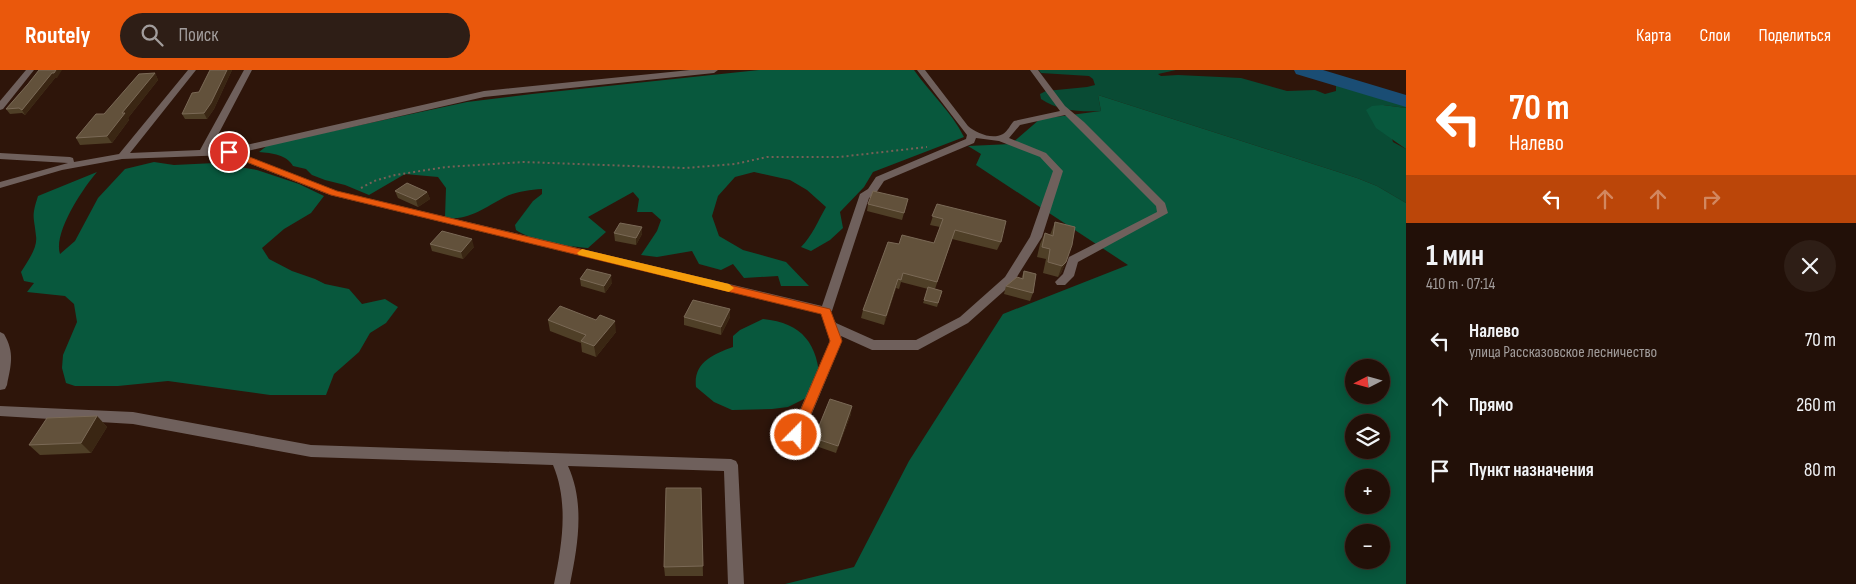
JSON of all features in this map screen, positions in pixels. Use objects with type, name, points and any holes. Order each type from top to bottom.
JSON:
[{"type":"street","points":[[0,108],[30,70]]},
{"type":"street","points":[[122,156],[192,70]]},
{"type":"street","points":[[203,153],[248,70]]},
{"type":"street","points":[[0,185],[38,173],[122,156],[229,152],[484,94],[714,70]]},
{"type":"street","points":[[831,326],[872,344],[918,344],[964,320],[1009,280],[1036,237],[1058,171],[1043,155],[1000,138],[987,138],[972,134],[965,128],[920,70]]},
{"type":"street","points":[[1034,70],[1067,112],[1152,197],[1162,204],[1163,213],[1073,260],[1068,276],[1061,282]]},
{"type":"street","points":[[1000,138],[1009,134],[1017,123],[1067,112]]},
{"type":"street","points":[[796,435],[836,341],[826,311],[864,196],[872,191],[880,179],[971,141],[972,134]]},
{"type":"street","points":[[229,152],[334,193],[826,311]]},
{"type":"street","points":[[0,156],[96,160]]},
{"type":"street","points":[[0,336],[3,357],[0,384]]},
{"type":"street","points":[[0,411],[133,418],[311,451],[732,465],[736,584]]},
{"type":"street","points":[[557,458],[568,486],[571,513],[569,542],[562,584]]},
{"type":"path","points":[[347,196],[374,181],[395,175],[446,167],[524,162],[685,168],[735,164],[767,157],[839,157],[882,153],[923,146],[949,150]]},
{"type":"green space","points":[[759,70],[914,70],[947,110],[964,137],[873,172],[864,187],[840,212],[843,228],[830,240],[811,251],[801,247],[812,233],[826,207],[807,190],[790,180],[754,172],[735,177],[718,196],[712,216],[719,236],[743,250],[786,262],[809,286],[781,286],[778,276],[744,278],[733,264],[721,270],[699,264],[692,251],[657,257],[641,255],[657,231],[661,220],[652,212],[637,212],[639,199],[633,192],[588,217],[606,232],[588,248],[540,240],[516,230],[515,225],[533,201],[542,194],[542,189],[511,194],[477,212],[461,218],[445,217],[446,188],[438,177],[405,174],[369,195],[312,175],[306,169],[293,166],[287,159],[279,155],[259,152],[268,145],[467,102]]},
{"type":"green space","points":[[1039,70],[1176,70],[1158,74],[1161,76],[1241,78],[1287,91],[1315,90],[1325,94],[1336,91],[1338,78],[1406,106],[1406,108],[1383,105],[1393,142],[1406,149],[1406,203],[1377,186],[1357,178],[1098,95],[1101,111],[1078,111],[1055,106],[1041,99],[1040,94],[1046,91],[1095,85],[1093,79],[1089,76],[1041,73]]},
{"type":"green space","points":[[1098,95],[1357,178],[1377,186],[1406,203],[1406,584],[785,584],[854,567],[909,461],[1003,314],[1128,265],[976,165],[981,154],[968,146],[1011,144],[1040,119],[1101,111]]},
{"type":"green space","points":[[1383,105],[1406,108],[1406,149],[1376,128],[1366,110],[1372,106]]},
{"type":"green space","points":[[154,162],[174,165],[215,163],[257,170],[299,184],[324,196],[311,213],[284,229],[262,248],[269,259],[292,271],[325,284],[349,289],[362,304],[385,299],[398,307],[386,323],[370,333],[359,352],[334,374],[326,395],[270,395],[168,381],[118,386],[75,386],[66,383],[62,368],[63,355],[77,322],[74,304],[65,296],[27,292],[34,283],[24,281],[21,272],[32,255],[36,241],[34,213],[38,196],[97,172],[77,199],[65,223],[59,245],[60,254],[75,241],[98,198],[125,169]]},
{"type":"green space","points":[[763,319],[788,325],[806,338],[816,357],[820,383],[806,398],[788,407],[732,410],[714,402],[696,387],[696,379],[701,366],[712,356],[733,347],[733,336],[740,330]]},
{"type":"building","points":[[39,70],[56,70],[22,110],[19,108],[6,109],[28,84]]},
{"type":"building","points":[[210,70],[227,70],[211,103],[204,113],[182,114],[192,93],[199,92]]},
{"type":"building","points":[[155,73],[122,113],[125,113],[107,136],[76,138],[96,114],[104,114],[139,74]]},
{"type":"building","points":[[407,183],[427,192],[416,200],[395,191]]},
{"type":"building","points":[[873,191],[908,199],[904,213],[868,204]]},
{"type":"building","points":[[937,204],[1006,221],[1001,242],[955,230],[937,282],[903,273],[901,280],[898,279],[886,316],[863,310],[888,242],[899,244],[902,235],[934,243],[943,219],[932,216]]},
{"type":"building","points":[[1055,222],[1075,227],[1072,245],[1066,262],[1062,266],[1048,262],[1050,249],[1042,247],[1045,233],[1053,236]]},
{"type":"building","points":[[620,223],[642,227],[636,238],[614,233]]},
{"type":"building","points":[[442,231],[472,239],[461,252],[430,244]]},
{"type":"building","points":[[587,269],[611,275],[604,286],[580,279]]},
{"type":"building","points":[[1024,271],[1036,274],[1033,293],[1006,286],[1017,277],[1023,279]]},
{"type":"building","points":[[928,287],[942,291],[938,303],[924,300]]},
{"type":"building","points":[[693,300],[730,309],[721,327],[684,317]]},
{"type":"building","points":[[560,306],[596,320],[600,315],[615,321],[594,346],[581,341],[586,335],[548,320]]},
{"type":"building","points":[[830,399],[852,406],[838,446],[814,438]]},
{"type":"building","points":[[97,416],[81,443],[29,445],[47,418]]},
{"type":"building","points":[[666,488],[701,488],[703,566],[664,567]]},
{"type":"waterway","points":[[1303,70],[1406,101]]},
{"type":"slow traffic","points":[[582,253],[729,288]]},
{"type":"route","points":[[229,152],[334,193],[826,311],[836,341],[796,435]]}]
